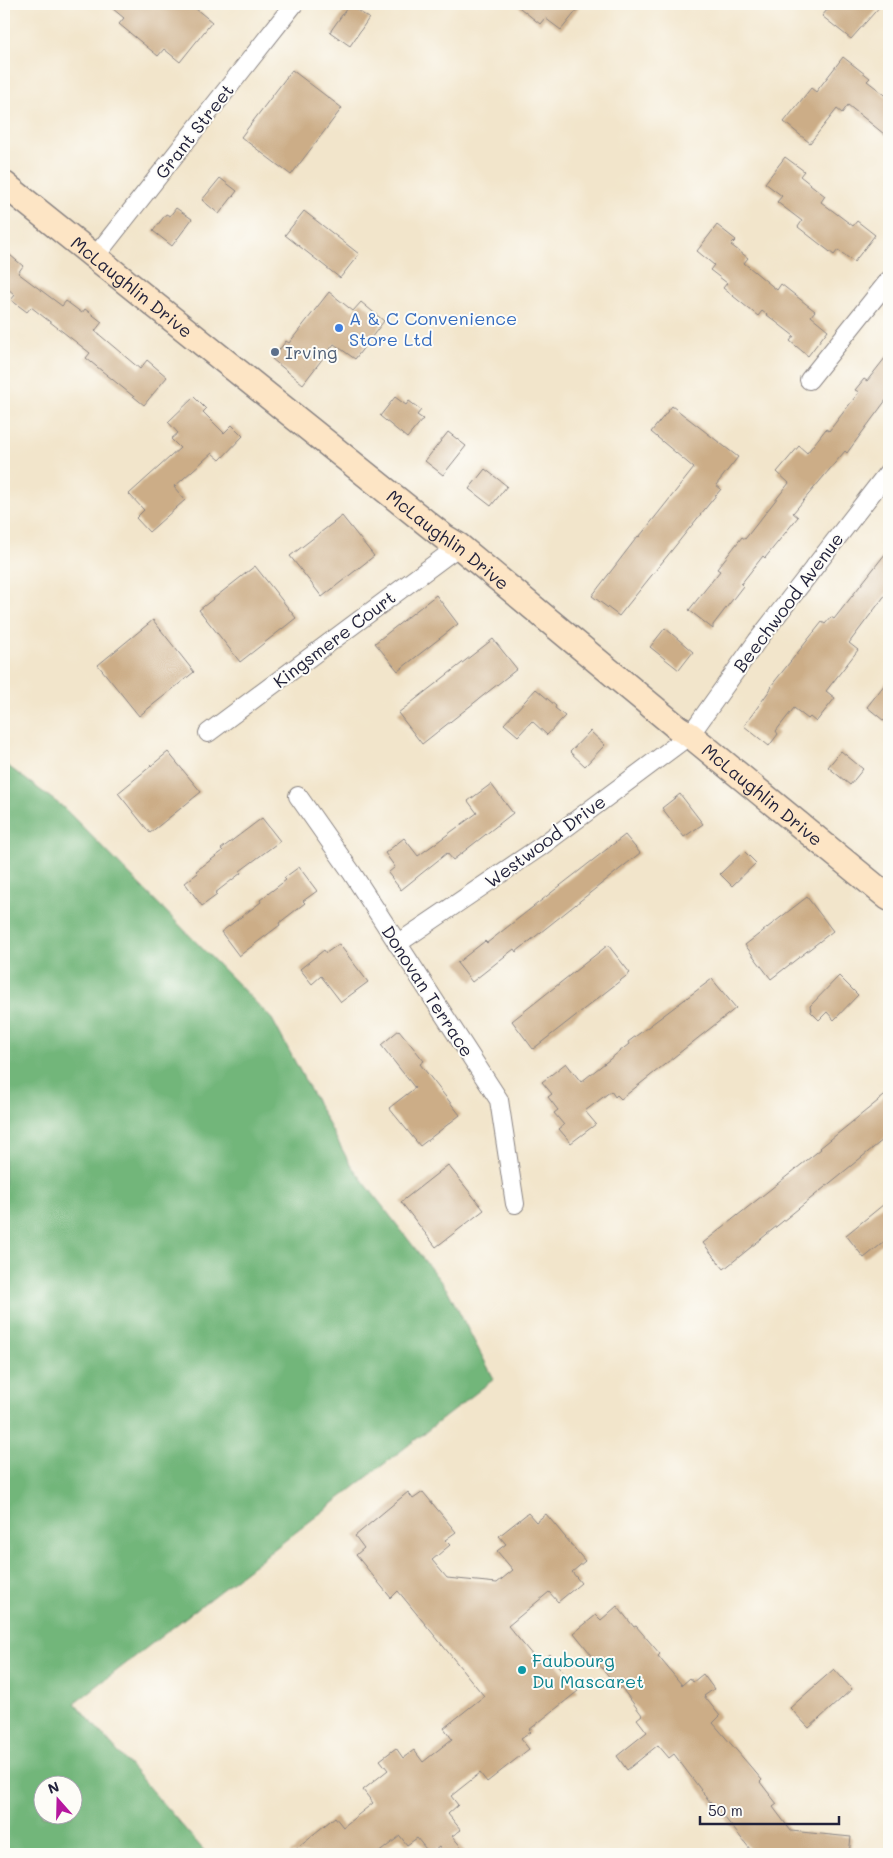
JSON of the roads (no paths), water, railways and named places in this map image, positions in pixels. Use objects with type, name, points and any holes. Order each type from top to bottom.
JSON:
[{"type":"main road","name":"McLaughlin Drive","points":[[4,184],[444,537],[459,546],[678,728],[690,735],[889,898]]},
{"type":"street","name":"Grant Street","points":[[94,258],[294,4]]},
{"type":"street","points":[[810,380],[889,280]]},
{"type":"street","name":"Beechwood Avenue","points":[[690,735],[757,640],[889,472]]},
{"type":"street","name":"Kingsmere Court","points":[[208,733],[459,546]]},
{"type":"street","name":"Westwood Drive","points":[[397,944],[540,846],[690,735]]},
{"type":"street","name":"Donovan Terrace","points":[[298,796],[352,873],[499,1100],[515,1204]]},
{"type":"place","name":"A & C Convenience Store Ltd","points":[[339,328]]},
{"type":"place","name":"Irving","points":[[275,352]]},
{"type":"place","name":"Faubourg Du Mascaret","points":[[522,1670]]}]
